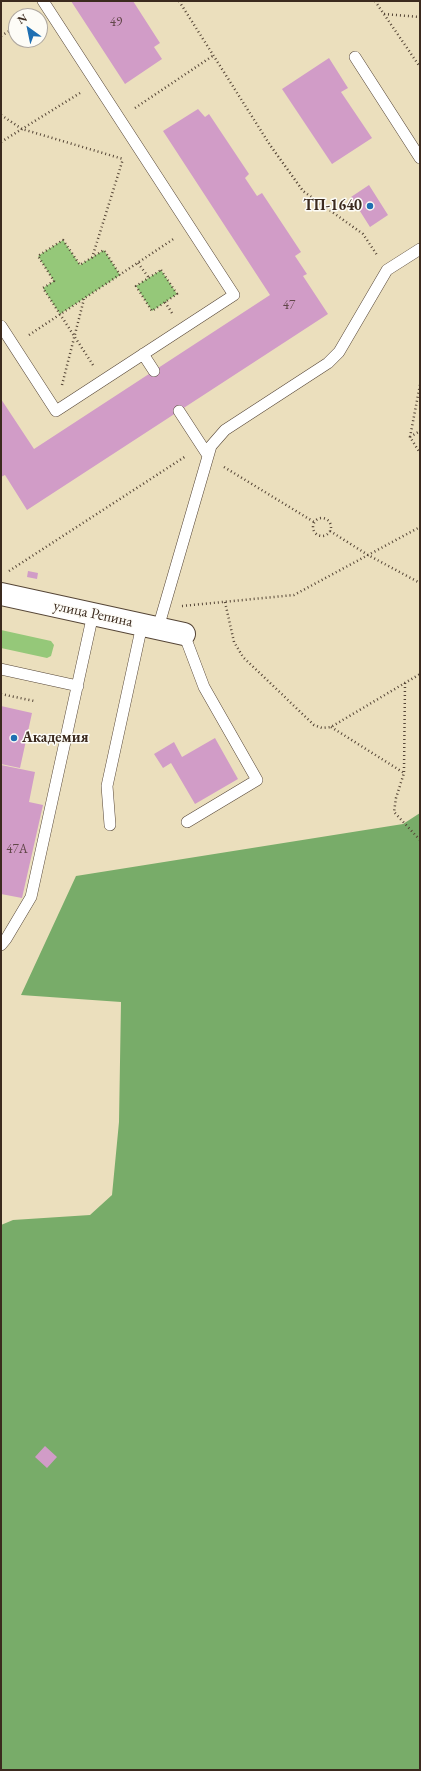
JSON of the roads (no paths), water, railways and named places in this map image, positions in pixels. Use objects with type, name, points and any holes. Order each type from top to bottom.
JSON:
[{"type":"street","name":"улица Репина","points":[[2,585],[93,614],[184,634]]},
{"type":"lane","points":[[1,326],[56,411],[234,295],[43,1]]},
{"type":"lane","points":[[355,57],[420,158]]},
{"type":"lane","points":[[110,825],[107,786],[150,627],[163,608],[205,452],[226,430],[328,363],[339,352],[388,270],[420,249]]},
{"type":"lane","points":[[143,354],[154,371]]},
{"type":"lane","points":[[179,411],[205,452]]},
{"type":"lane","points":[[1,945],[31,897],[93,614]]},
{"type":"lane","points":[[184,634],[204,687],[257,780],[187,822]]},
{"type":"lane","points":[[1,669],[78,686]]},
{"type":"place","name":"ТП-1640","points":[[370,206]]},
{"type":"place","name":"Академия","points":[[14,738]]}]
